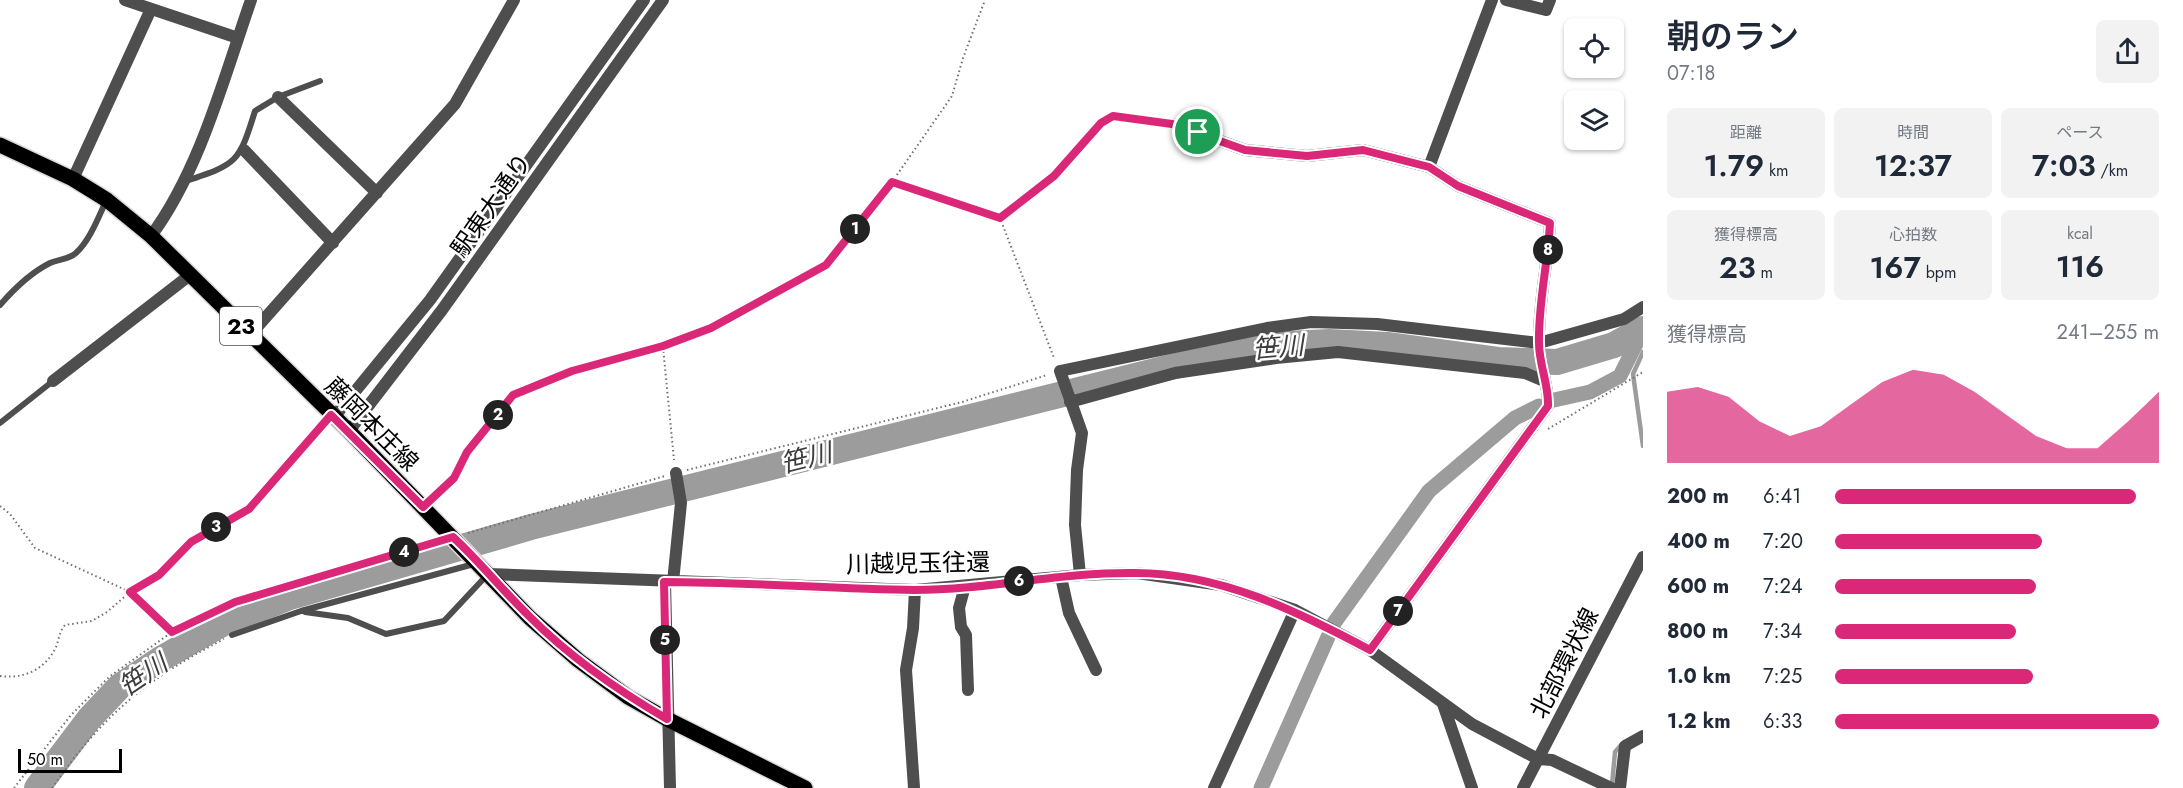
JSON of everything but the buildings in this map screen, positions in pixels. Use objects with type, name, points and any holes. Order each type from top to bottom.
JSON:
[{"type":"main road","name":"藤岡本庄線","points":[[0,145],[73,179],[107,200],[151,236],[349,431],[530,618],[578,660],[628,697],[667,719],[805,788]]},
{"type":"street","points":[[125,0],[238,38]]},
{"type":"street","points":[[151,236],[171,209],[186,181],[251,0]]},
{"type":"street","points":[[250,335],[455,104],[514,0]]},
{"type":"street","name":"駅東大通り","points":[[333,416],[430,300],[644,0]]},
{"type":"street","name":"駅東大通り","points":[[349,431],[442,310],[663,0]]},
{"type":"street","points":[[1429,167],[1492,0]]},
{"type":"street","points":[[1506,0],[1546,10],[1550,0]]},
{"type":"street","points":[[73,179],[152,9]]},
{"type":"street","points":[[278,97],[377,193]]},
{"type":"street","points":[[1198,132],[1245,150],[1307,156],[1363,150],[1429,167],[1458,186],[1550,223],[1539,343],[1543,376],[1549,391],[1548,406],[1370,650]]},
{"type":"street","points":[[244,150],[333,243]]},
{"type":"street","points":[[54,381],[190,274]]},
{"type":"street","points":[[1080,575],[1074,525],[1082,433],[1061,374],[1267,328],[1311,322],[1377,324],[1539,343],[1624,320],[1643,307]]},
{"type":"street","points":[[1070,402],[1176,373],[1276,357],[1338,352],[1543,376]]},
{"type":"street","points":[[670,788],[667,719],[669,582],[681,502],[676,472]]},
{"type":"street","name":"北部環状線","points":[[1523,788],[1643,557]]},
{"type":"street","name":"川越児玉往還","points":[[480,566],[669,582],[915,590],[1080,575],[1137,573],[1174,576],[1221,585],[1295,610],[1370,650],[1472,724],[1538,759],[1552,760],[1611,788]]},
{"type":"street","points":[[1061,577],[1069,614],[1096,670]]},
{"type":"street","points":[[965,586],[959,608],[961,627],[966,635],[968,690]]},
{"type":"street","points":[[914,788],[906,670],[913,628],[915,590]]},
{"type":"street","points":[[1214,788],[1295,610]]},
{"type":"street","points":[[1443,704],[1472,788]]},
{"type":"street","points":[[1620,788],[1625,746],[1643,736]]},
{"type":"lane","points":[[186,181],[224,168],[244,150],[255,111],[278,97],[320,81]]},
{"type":"lane","points":[[0,305],[12,291],[44,267],[77,252],[86,242],[107,200]]},
{"type":"lane","points":[[0,423],[54,381]]},
{"type":"lane","points":[[191,542],[249,509],[333,416]]},
{"type":"lane","points":[[301,611],[348,618],[386,634],[444,621],[480,566]]},
{"type":"lane","points":[[232,635],[301,611],[480,566]]},
{"type":"path","points":[[423,507],[454,478],[467,452],[513,395],[572,371],[663,346],[711,328],[826,265],[892,182],[952,96],[963,58],[985,0]]},
{"type":"path","points":[[1000,218],[1054,176],[1101,123],[1113,116],[1172,124],[1198,132]]},
{"type":"path","points":[[892,182],[1000,218]]},
{"type":"path","points":[[14,788],[71,715],[109,677],[172,632],[235,602],[676,472],[962,402],[1061,374],[1000,218]]},
{"type":"path","points":[[663,346],[676,472]]},
{"type":"path","points":[[1530,429],[1540,432],[1552,428],[1593,400],[1643,372]]},
{"type":"path","points":[[0,506],[10,514],[35,548],[130,592],[172,632]]},
{"type":"path","points":[[0,676],[23,676],[35,671],[55,648],[65,625],[92,621],[130,592],[159,575],[191,542]]},
{"type":"path","points":[[52,788],[92,737],[131,697],[173,665],[232,635]]},
{"type":"waterway","name":"笹川","points":[[37,788],[89,719],[120,686],[159,660],[222,624],[290,597],[531,527],[1239,350],[1329,342],[1387,345],[1498,360],[1557,362],[1614,345],[1643,329]]},
{"type":"waterway","points":[[1554,400],[1590,392],[1620,376],[1643,330]]},
{"type":"waterway","points":[[1643,352],[1633,374],[1643,446]]},
{"type":"waterway","points":[[1334,623],[1429,491],[1515,418],[1539,406]]},
{"type":"waterway","points":[[1261,788],[1328,637]]},
{"type":"waterway","points":[[1612,785],[1615,752],[1621,745]]},
{"type":"route","points":[[1113,116],[1172,124],[1198,132],[1245,150],[1307,156],[1363,150],[1429,167],[1458,186],[1478,192],[1550,223],[1539,343],[1544,381],[1549,391],[1548,406],[1370,650],[1295,610],[1221,585],[1174,576],[1137,573],[1080,575],[915,590],[815,585],[664,582],[667,719],[628,697],[578,660],[530,618],[453,537],[235,602],[172,632],[138,603],[130,592],[159,575],[191,542],[229,518],[249,509],[331,415],[423,507],[454,478],[467,452],[513,395],[572,371],[663,346],[711,328],[826,265],[892,182],[1000,218],[1054,176],[1101,123],[1113,116]]}]
